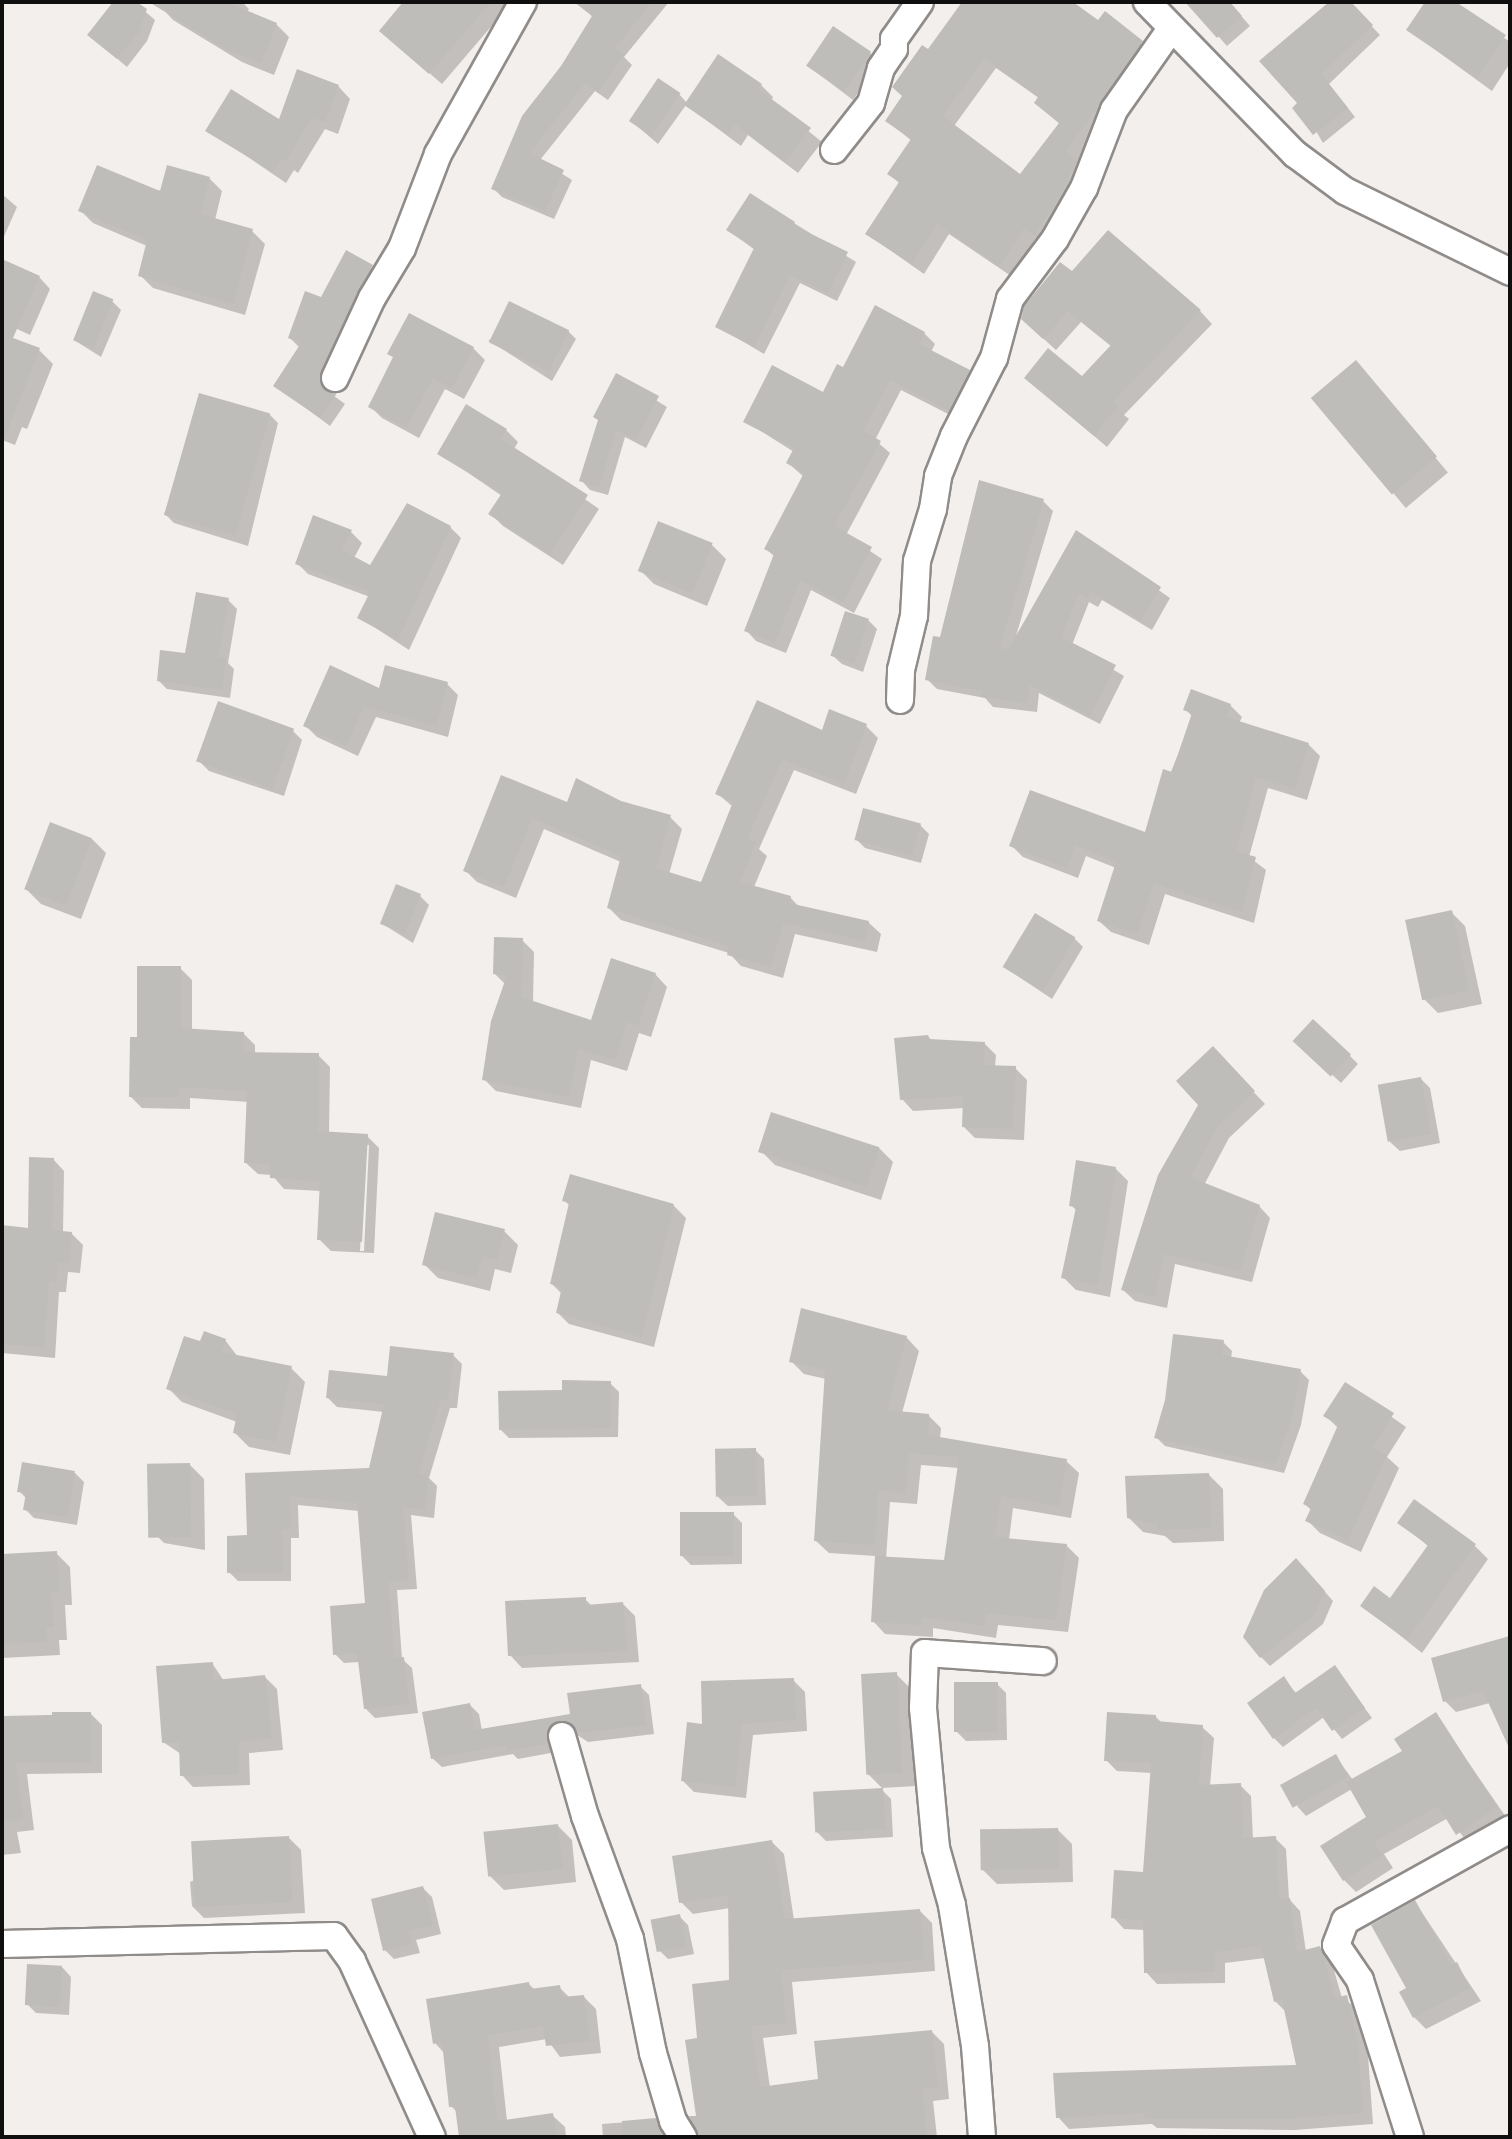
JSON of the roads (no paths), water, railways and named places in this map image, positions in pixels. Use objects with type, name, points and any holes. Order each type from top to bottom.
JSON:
[{"type":"street","points":[[335,378],[372,298],[402,248],[438,154],[523,2]]},
{"type":"street","points":[[834,150],[871,103],[881,68],[894,49],[894,38],[920,2]]},
{"type":"street","points":[[1147,2],[1295,155],[1345,191],[1510,272]]},
{"type":"street","points":[[900,700],[917,561],[938,476],[954,436],[994,358],[1010,299],[1055,239],[1084,188],[1114,110],[1171,29]]},
{"type":"street","points":[[982,2137],[975,2046],[952,1905],[936,1848],[923,1708],[925,1653],[1043,1661]]},
{"type":"street","points":[[562,1736],[585,1816],[629,1939],[653,2053],[673,2121],[683,2137]]},
{"type":"street","points":[[1410,2137],[1360,1980],[1336,1945],[1345,1921],[1510,1829]]},
{"type":"street","points":[[2,1944],[334,1936],[352,1961],[432,2137]]}]
